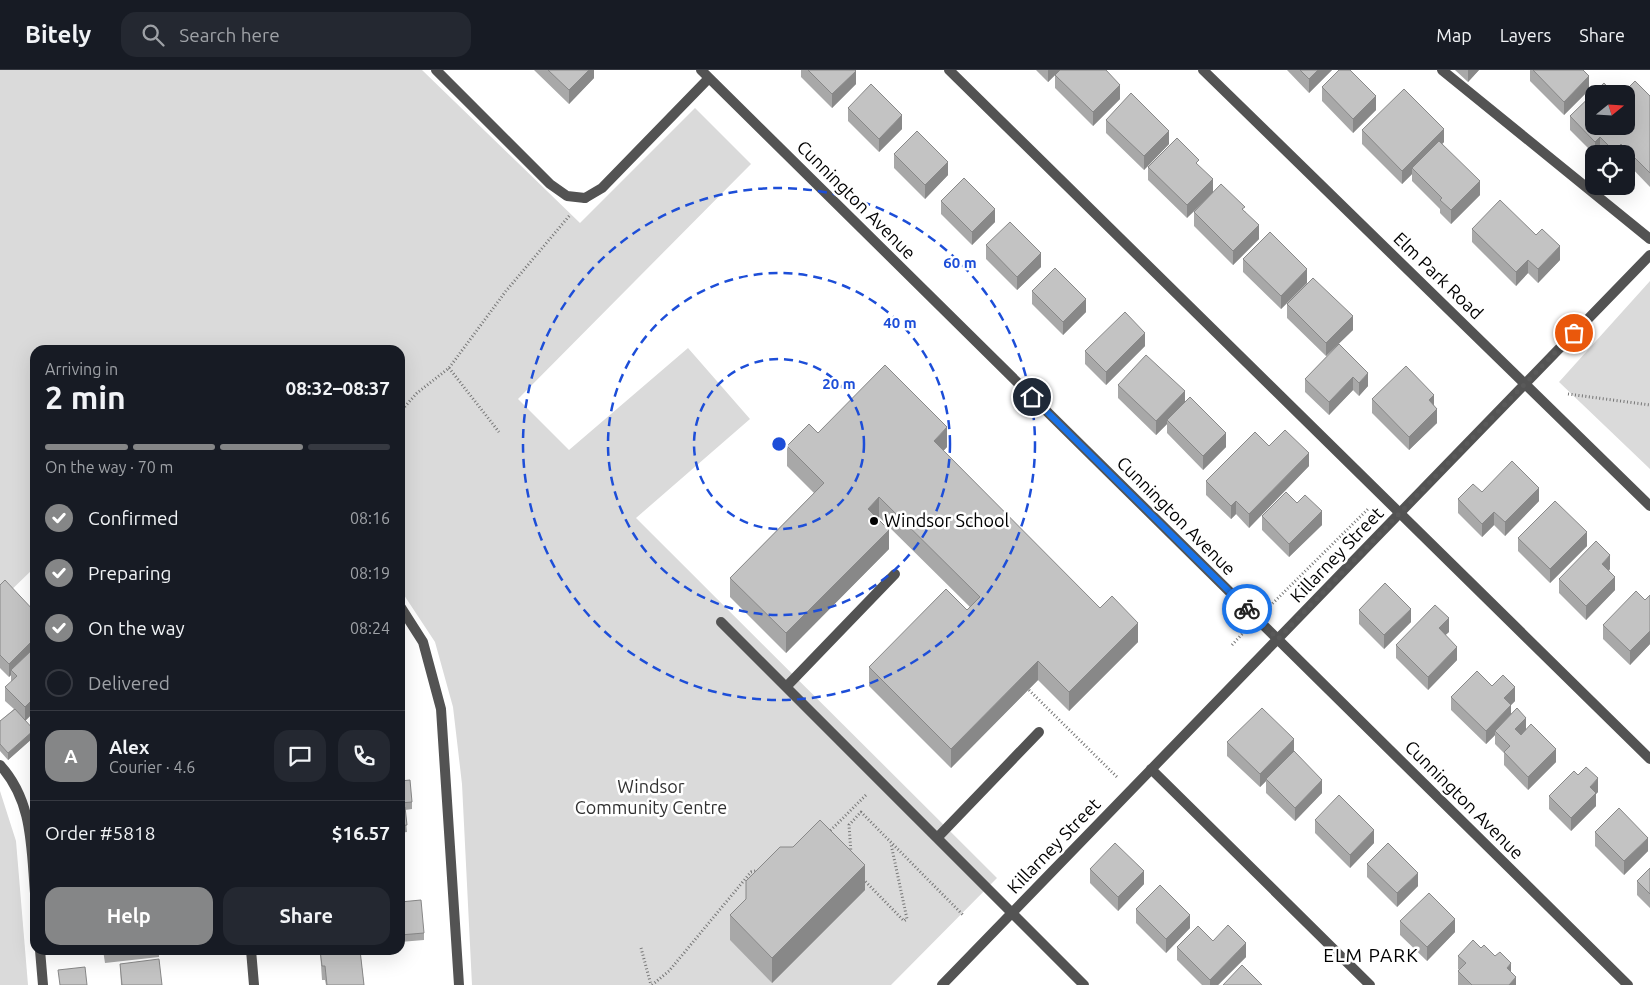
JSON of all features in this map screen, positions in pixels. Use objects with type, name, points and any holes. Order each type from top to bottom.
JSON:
[{"type":"street","points":[[436,70],[550,184],[567,196],[585,198],[602,188],[709,78]]},
{"type":"street","name":"Cunnington Avenue","points":[[701,70],[1628,985]]},
{"type":"street","points":[[949,70],[1650,759]]},
{"type":"street","name":"Elm Park Road","points":[[1203,70],[1650,506]]},
{"type":"street","points":[[1442,70],[1650,239]]},
{"type":"street","name":"Killarney Street","points":[[942,985],[1650,255]]},
{"type":"street","points":[[786,687],[895,574]]},
{"type":"street","points":[[405,614],[424,642],[442,709],[459,985]]},
{"type":"street","points":[[721,622],[1084,985]]},
{"type":"street","points":[[937,838],[1039,732]]},
{"type":"street","points":[[0,765],[9,775],[24,803],[30,836]]},
{"type":"street","points":[[1151,770],[1370,985]]},
{"type":"street","points":[[40,955],[43,985]]},
{"type":"street","points":[[251,955],[254,985]]},
{"type":"path","points":[[405,406],[417,393],[449,368],[506,292],[585,198]]},
{"type":"path","points":[[449,368],[499,432]]},
{"type":"path","points":[[1568,394],[1650,406]]},
{"type":"path","points":[[1232,645],[1381,496]]},
{"type":"path","points":[[1029,690],[1130,791]]},
{"type":"path","points":[[824,836],[880,781]]},
{"type":"path","points":[[845,860],[851,854],[849,825],[861,812],[964,916]]},
{"type":"path","points":[[858,873],[904,921],[907,919],[891,843]]},
{"type":"path","points":[[641,948],[652,985],[669,971],[751,872],[765,869]]},
{"type":"green space","name":"Windsor Community Centre","points":[[0,70],[422,70],[580,223],[695,108],[751,164],[518,399],[569,450],[688,348],[750,419],[636,518],[997,878],[891,985],[472,985],[462,784],[453,707],[435,642],[405,597],[405,345],[30,345],[30,572],[0,601]]},
{"type":"green space","points":[[1650,281],[1650,469],[1559,382]]},
{"type":"green space","points":[[0,791],[16,841],[28,985],[0,985]]},
{"type":"building","points":[[548,70],[589,70],[569,90]]},
{"type":"building","points":[[808,70],[855,70],[856,71],[832,94]]},
{"type":"building","points":[[1060,70],[1106,70],[1120,85],[1093,112],[1055,75]]},
{"type":"building","points":[[1300,70],[1318,70],[1309,79]]},
{"type":"building","points":[[1339,70],[1350,70],[1376,96],[1353,119],[1322,87]]},
{"type":"building","points":[[1533,70],[1583,70],[1589,76],[1564,102]]},
{"type":"building","points":[[1635,81],[1650,96],[1650,173],[1635,158],[1635,145],[1608,145],[1600,137],[1595,142],[1588,135],[1635,135],[1635,85],[1631,85]]},
{"type":"building","points":[[871,84],[902,115],[879,139],[848,108]]},
{"type":"building","points":[[1404,89],[1444,129],[1402,171],[1362,130]]},
{"type":"building","points":[[1131,93],[1169,131],[1144,156],[1106,120]]},
{"type":"building","points":[[1585,101],[1585,132],[1570,116]]},
{"type":"building","points":[[917,131],[948,162],[925,185],[894,154]]},
{"type":"building","points":[[1177,138],[1199,160],[1196,163],[1213,179],[1187,205],[1148,167]]},
{"type":"building","points":[[1439,141],[1480,181],[1451,210],[1440,200],[1442,198],[1412,168]]},
{"type":"building","points":[[964,178],[995,209],[972,232],[941,201]]},
{"type":"building","points":[[1221,184],[1245,207],[1242,209],[1259,225],[1233,251],[1194,212]]},
{"type":"building","points":[[1500,200],[1536,235],[1542,229],[1560,246],[1538,269],[1528,260],[1516,272],[1472,229]]},
{"type":"building","points":[[1010,222],[1041,253],[1017,277],[986,245]]},
{"type":"building","points":[[1270,232],[1307,269],[1281,296],[1243,259]]},
{"type":"building","points":[[1055,268],[1086,299],[1063,322],[1032,291]]},
{"type":"building","points":[[1313,278],[1353,316],[1326,343],[1287,304]]},
{"type":"building","points":[[1125,312],[1145,333],[1106,372],[1085,351]]},
{"type":"building","points":[[1339,344],[1368,373],[1359,383],[1353,377],[1329,402],[1305,379]]},
{"type":"building","points":[[1146,355],[1185,391],[1156,421],[1118,385]]},
{"type":"building","points":[[885,365],[947,427],[934,441],[1100,608],[1112,596],[1138,623],[1069,692],[1038,661],[951,749],[869,667],[946,589],[967,610],[980,597],[879,497],[868,509],[889,530],[786,633],[730,578],[824,483],[787,446],[809,424],[818,433]]},
{"type":"building","points":[[1406,366],[1434,395],[1429,400],[1437,409],[1409,437],[1372,399]]},
{"type":"building","points":[[1190,397],[1226,433],[1203,456],[1167,420]]},
{"type":"building","points":[[1285,430],[1309,453],[1249,514],[1236,501],[1231,506],[1206,481],[1255,432],[1269,446]]},
{"type":"building","points":[[1512,461],[1539,488],[1505,522],[1494,512],[1482,524],[1458,499],[1473,484],[1482,492]]},
{"type":"building","points":[[1286,492],[1297,503],[1305,495],[1322,511],[1289,544],[1262,516]]},
{"type":"building","points":[[1555,501],[1587,532],[1550,569],[1518,538]]},
{"type":"building","points":[[1596,541],[1610,555],[1602,564],[1615,577],[1586,606],[1559,579]]},
{"type":"building","points":[[5,580],[30,607],[30,643],[9,664],[0,655],[0,585]]},
{"type":"building","points":[[1385,583],[1411,609],[1384,635],[1359,610]]},
{"type":"building","points":[[1636,591],[1645,600],[1650,595],[1650,631],[1630,651],[1603,625]]},
{"type":"building","points":[[1435,605],[1449,618],[1439,628],[1457,647],[1428,677],[1396,645]]},
{"type":"building","points":[[30,652],[30,702],[25,707],[5,687],[17,676],[11,670]]},
{"type":"building","points":[[1477,671],[1492,686],[1503,675],[1515,687],[1504,698],[1511,705],[1486,731],[1451,697]]},
{"type":"building","points":[[1262,708],[1294,739],[1260,774],[1227,742]]},
{"type":"building","points":[[1517,708],[1526,718],[1515,729],[1521,735],[1531,724],[1556,749],[1528,777],[1504,752],[1510,746],[1495,731]]},
{"type":"building","points":[[15,709],[30,726],[30,734],[8,753],[0,744],[0,721]]},
{"type":"building","points":[[1294,751],[1322,780],[1295,808],[1266,779]]},
{"type":"building","points":[[1586,767],[1598,778],[1590,787],[1596,793],[1571,818],[1549,796],[1574,771],[1578,775]]},
{"type":"building","points":[[405,780],[410,780],[412,802],[405,803]]},
{"type":"building","points":[[1339,795],[1374,830],[1350,855],[1315,820]]},
{"type":"building","points":[[405,807],[407,825],[405,825]]},
{"type":"building","points":[[1619,808],[1648,838],[1624,861],[1595,832]]},
{"type":"building","points":[[820,820],[865,865],[772,958],[730,915],[746,899],[746,881],[780,847],[793,847]]},
{"type":"building","points":[[1115,843],[1144,871],[1118,897],[1090,869]]},
{"type":"building","points":[[1388,843],[1418,873],[1397,893],[1367,864]]},
{"type":"building","points":[[1650,868],[1650,894],[1637,881]]},
{"type":"building","points":[[1160,885],[1190,915],[1166,939],[1136,909]]},
{"type":"building","points":[[1429,893],[1455,919],[1427,947],[1400,921]]},
{"type":"building","points":[[421,900],[424,933],[405,935],[405,902]]},
{"type":"building","points":[[1228,925],[1246,943],[1210,980],[1177,947],[1198,926],[1213,941]]},
{"type":"building","points":[[1473,940],[1481,948],[1484,945],[1495,956],[1500,952],[1511,963],[1507,968],[1516,977],[1509,985],[1472,985],[1458,971],[1466,963],[1458,956]]},
{"type":"building","points":[[321,955],[361,955],[364,985],[327,985],[325,966],[322,966]]},
{"type":"building","points":[[159,959],[162,985],[122,985],[120,964]]},
{"type":"building","points":[[1242,965],[1262,985],[1223,985]]},
{"type":"building","points":[[85,967],[87,985],[60,985],[58,970]]},
{"type":"way so far","points":[[1247,609],[1278,639],[1574,333]]},
{"type":"place","name":"Windsor School","points":[[874,521]]},
{"type":"district","name":"ELM PARK","points":[[1371,955]]},
{"type":"route","points":[[1032,397],[1247,609]]}]
